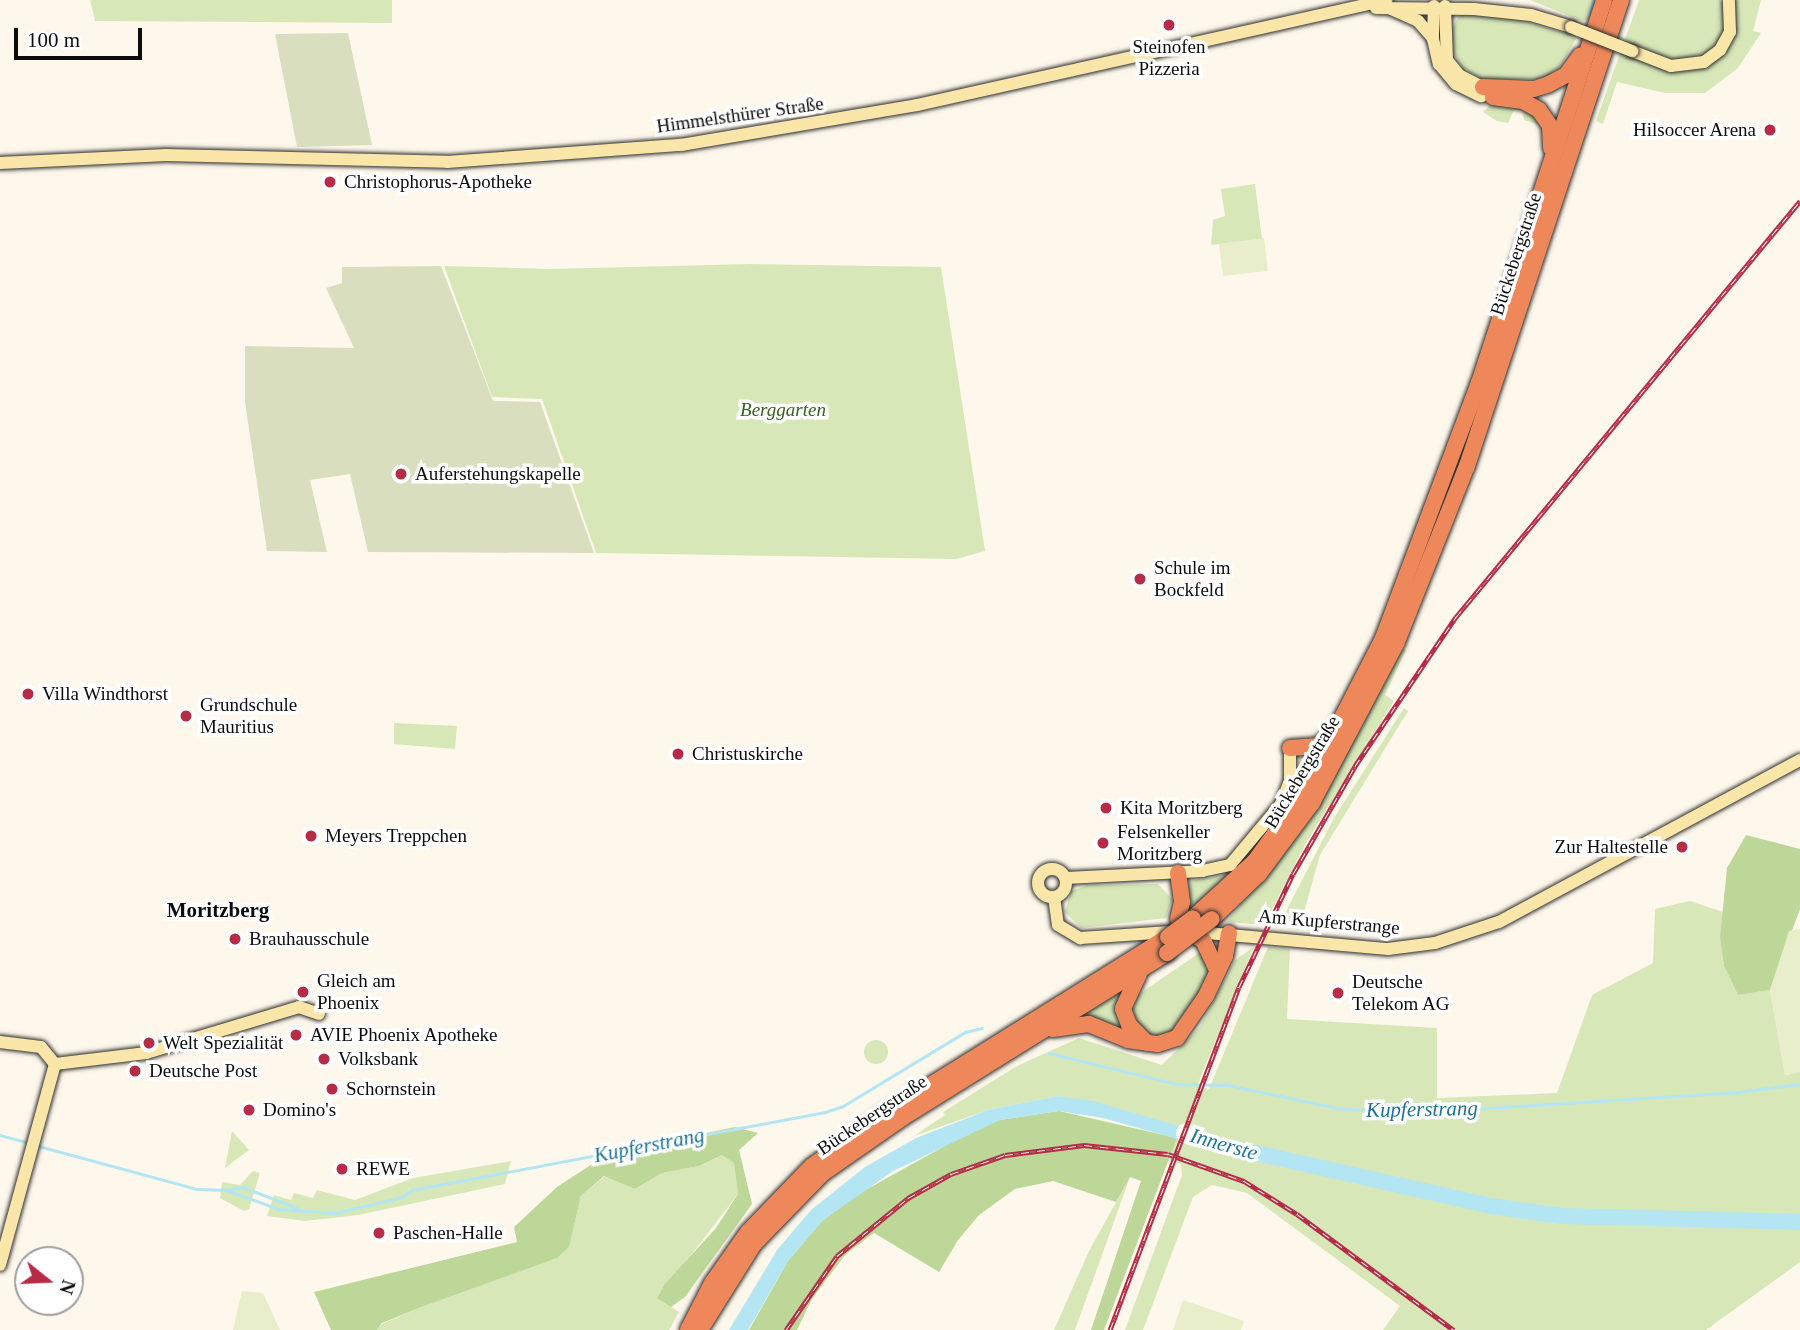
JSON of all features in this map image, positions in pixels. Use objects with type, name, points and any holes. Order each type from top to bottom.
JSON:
[{"type":"highway","name":"Bückebergstraße","points":[[700,1330],[754,1244],[823,1173],[871,1138],[1143,968],[1185,923],[1246,870],[1279,830],[1342,722],[1383,638],[1423,539],[1604,0]]},
{"type":"highway","name":"Bückebergstraße","points":[[688,1330],[712,1283],[748,1232],[812,1166],[886,1113],[1147,951],[1167,945],[1212,919],[1259,874],[1312,803],[1396,644],[1472,453],[1621,5]]},
{"type":"highway","points":[[1482,91],[1534,89],[1549,84],[1571,71],[1590,43]]},
{"type":"highway","points":[[1482,91],[1523,101],[1539,110],[1550,129],[1550,164]]},
{"type":"highway","points":[[1290,748],[1318,746],[1342,722]]},
{"type":"highway","points":[[1178,873],[1185,923],[1203,940],[1217,970]]},
{"type":"highway","points":[[1043,1030],[1089,1024],[1147,1043],[1167,1043],[1186,1029],[1217,970],[1229,933]]},
{"type":"highway","points":[[1143,968],[1128,990],[1123,1009],[1129,1025],[1147,1043]]},
{"type":"street","name":"Himmelsthürer Straße","points":[[1473,0],[1513,7],[1571,26],[1671,66],[1704,62],[1720,50],[1730,32],[1729,0]]},
{"type":"street","name":"Himmelsthürer Straße","points":[[0,163],[124,157],[447,162],[681,145],[905,107],[1351,9],[1386,4],[1531,15]]},
{"type":"street","points":[[1386,4],[1418,21],[1433,39]]},
{"type":"street","points":[[1440,6],[1433,39],[1439,64],[1451,81],[1482,91]]},
{"type":"street","points":[[1440,6],[1447,60],[1459,75],[1482,91]]},
{"type":"street","points":[[1066,878],[1065,889],[1054,897],[1039,888],[1041,874],[1053,869],[1066,878],[1224,868],[1251,844],[1287,792],[1290,748]]},
{"type":"street","name":"Am Kupferstrange","points":[[1054,897],[1057,922],[1072,935],[1185,923],[1229,933],[1388,949],[1459,939],[1499,922],[1647,842],[1683,828],[1695,816],[1800,760]]},
{"type":"street","points":[[55,1064],[146,1053],[261,1016],[299,1007],[318,1014]]},
{"type":"street","points":[[0,1042],[43,1048],[55,1064]]},
{"type":"street","points":[[0,1265],[32,1138],[55,1064]]},
{"type":"green space","points":[[90,0],[392,0],[392,23],[95,21]]},
{"type":"green space","points":[[1530,0],[1595,0],[1589,19],[1582,21]]},
{"type":"green space","points":[[1639,0],[1720,0],[1724,9],[1727,0],[1761,0],[1753,31],[1761,33],[1738,68],[1705,93],[1665,93],[1617,82],[1603,124],[1596,121]]},
{"type":"green space","points":[[1460,14],[1518,19],[1577,37],[1561,65],[1544,79],[1482,79],[1462,68],[1453,51],[1451,30]]},
{"type":"green space","points":[[348,33],[372,145],[297,147],[275,34]]},
{"type":"green space","points":[[1494,102],[1529,107],[1540,125],[1524,120],[1523,110],[1514,110],[1508,123],[1497,121],[1483,112]]},
{"type":"green space","points":[[1255,184],[1262,239],[1211,245],[1213,220],[1225,216],[1221,189]]},
{"type":"green space","points":[[1264,238],[1268,271],[1223,276],[1219,244]]},
{"type":"green space","name":"Berggarten","points":[[751,264],[941,267],[985,551],[957,559],[596,553],[542,399],[492,397],[444,266],[550,269]]},
{"type":"green space","points":[[441,266],[493,401],[540,402],[594,553],[368,552],[350,474],[310,480],[327,552],[267,551],[245,402],[245,346],[354,348],[326,288],[342,283],[342,267]]},
{"type":"green space","points":[[1401,648],[1406,650],[1385,695],[1394,701],[1306,843],[1264,925],[1227,922],[1317,806]]},
{"type":"green space","points":[[1404,708],[1408,711],[1320,855],[1299,930],[1278,927],[1334,818]]},
{"type":"green space","points":[[394,723],[457,726],[455,749],[394,744]]},
{"type":"green space","points":[[1319,752],[1310,775],[1249,861],[1187,917],[1189,881],[1222,876],[1246,857],[1289,801],[1300,754]]},
{"type":"green space","points":[[1746,835],[1800,849],[1800,909],[1770,990],[1738,995],[1724,966],[1720,938],[1727,868]]},
{"type":"green space","points":[[1158,884],[1172,899],[1166,918],[1081,928],[1065,912],[1071,891],[1088,885]]},
{"type":"green space","points":[[1690,901],[1726,913],[1720,937],[1724,966],[1738,995],[1770,990],[1785,1075],[1800,1072],[1800,1262],[1706,1330],[1383,1330],[1400,1306],[1247,1193],[1212,1185],[1193,1197],[1143,1330],[1125,1330],[1182,1175],[1181,1164],[1168,1160],[1177,1138],[1234,1155],[1263,1147],[1057,1096],[988,1110],[914,1136],[945,1115],[943,1112],[1019,1065],[1079,1038],[1162,1065],[1200,1027],[1235,960],[1254,947],[1197,1086],[1209,1089],[1268,947],[1290,949],[1287,1019],[1437,1028],[1437,1098],[1557,1093],[1592,995],[1653,963],[1655,909]]},
{"type":"green space","points":[[1800,929],[1800,1072],[1785,1075],[1770,990],[1789,931]]},
{"type":"green space","points":[[1202,951],[1211,972],[1183,1022],[1168,1035],[1151,1035],[1136,1025],[1132,1013],[1138,995]]},
{"type":"green space","points":[[1124,989],[1131,1034],[1071,1021]]},
{"type":"green space","points":[[876,1040],[887,1047],[888,1052],[881,1063],[876,1064],[865,1057],[864,1052],[871,1041]]},
{"type":"green space","points":[[1059,1111],[1177,1138],[1104,1330],[1091,1330],[1141,1181],[1130,1177],[1116,1202],[1053,1181],[1015,1189],[979,1215],[958,1240],[939,1272],[874,1233],[845,1255],[812,1299],[797,1330],[749,1330],[788,1261],[822,1221],[860,1193],[970,1132],[1000,1120]]},
{"type":"green space","points":[[735,1127],[758,1133],[739,1150],[752,1204],[685,1297],[671,1307],[657,1298],[665,1284],[716,1228],[738,1194],[734,1163],[722,1155],[699,1166],[662,1173],[635,1189],[604,1176],[581,1196],[569,1247],[557,1258],[419,1308],[382,1323],[377,1330],[331,1330],[314,1292],[517,1242],[514,1227],[557,1187],[609,1153]]},
{"type":"green space","points":[[232,1131],[249,1150],[225,1168]]},
{"type":"green space","points":[[722,1155],[734,1162],[738,1194],[658,1298],[679,1312],[669,1330],[377,1330],[382,1324],[419,1308],[556,1258],[569,1247],[581,1196],[605,1176],[635,1189],[662,1173],[699,1166]]},
{"type":"green space","points":[[511,1161],[505,1184],[358,1215],[305,1221],[267,1216],[274,1195],[291,1200],[294,1193],[313,1198],[317,1190],[355,1200],[413,1178]]},
{"type":"green space","points":[[253,1171],[260,1173],[249,1209],[244,1211],[220,1198],[222,1182],[240,1185]]},
{"type":"green space","points":[[1130,1177],[1075,1330],[1054,1330],[1089,1251]]},
{"type":"green space","points":[[242,1291],[263,1293],[280,1330],[233,1330]]},
{"type":"green space","points":[[1183,1300],[1244,1321],[1241,1330],[1173,1330]]},
{"type":"water","points":[[1057,1096],[1093,1101],[1237,1143],[1234,1155],[1103,1118],[1059,1111],[1000,1120],[893,1171],[822,1221],[788,1261],[748,1330],[729,1330],[777,1250],[811,1210],[865,1167],[916,1138],[988,1110]]},
{"type":"pier","points":[[1186,1123],[1193,1126],[1196,1133],[1193,1140],[1186,1143],[1179,1140],[1176,1133],[1179,1126]]},
{"type":"waterway","points":[[1589,12],[1593,0]]},
{"type":"waterway","name":"Kupferstrang","points":[[35,1145],[197,1189],[227,1190],[279,1209],[335,1213],[402,1197],[412,1190],[825,1112],[843,1106],[965,1032],[982,1028]]},
{"type":"waterway","name":"Kupferstrang","points":[[1049,1053],[1176,1084],[1228,1085],[1337,1108],[1407,1113],[1738,1092],[1800,1084]]},
{"type":"waterway","name":"Kupferstrang","points":[[0,1135],[29,1143]]},
{"type":"waterway","name":"Innerste","points":[[1216,1144],[1491,1206],[1561,1216],[1800,1222]]},
{"type":"waterway","name":"Kupferstrang","points":[[227,1190],[243,1187],[297,1208]]},
{"type":"railway","points":[[1110,1330],[1239,987],[1293,874],[1355,766],[1456,617],[1800,201]]},
{"type":"railway","points":[[786,1330],[837,1256],[908,1198],[951,1174],[1005,1155],[1084,1145],[1168,1154],[1244,1181],[1297,1214],[1454,1330]]},
{"type":"place","name":"Steinofen Pizzeria","points":[[1169,25]]},
{"type":"place","name":"Hilsoccer Arena","points":[[1770,130]]},
{"type":"place","name":"Christophorus-Apotheke","points":[[330,182]]},
{"type":"place","name":"Auferstehungskapelle","points":[[401,474]]},
{"type":"place","name":"Schule im Bockfeld","points":[[1140,579]]},
{"type":"place","name":"Villa Windthorst","points":[[28,694]]},
{"type":"place","name":"Grundschule Mauritius","points":[[186,716]]},
{"type":"place","name":"Christuskirche","points":[[678,754]]},
{"type":"place","name":"Kita Moritzberg","points":[[1106,808]]},
{"type":"place","name":"Meyers Treppchen","points":[[311,836]]},
{"type":"place","name":"Felsenkeller Moritzberg","points":[[1103,843]]},
{"type":"place","name":"Zur Haltestelle","points":[[1682,847]]},
{"type":"place","name":"Brauhausschule","points":[[235,939]]},
{"type":"place","name":"Gleich am Phoenix","points":[[303,992]]},
{"type":"place","name":"Deutsche Telekom AG","points":[[1338,993]]},
{"type":"place","name":"AVIE Phoenix Apotheke","points":[[296,1035]]},
{"type":"place","name":"Welt Spezialität","points":[[149,1043]]},
{"type":"place","name":"Volksbank","points":[[324,1059]]},
{"type":"place","name":"Deutsche Post","points":[[135,1071]]},
{"type":"place","name":"Schornstein","points":[[332,1089]]},
{"type":"place","name":"Domino's","points":[[249,1110]]},
{"type":"place","name":"REWE","points":[[342,1169]]},
{"type":"place","name":"Paschen-Halle","points":[[379,1233]]},
{"type":"district","name":"Moritzberg","points":[[218,910]]}]
